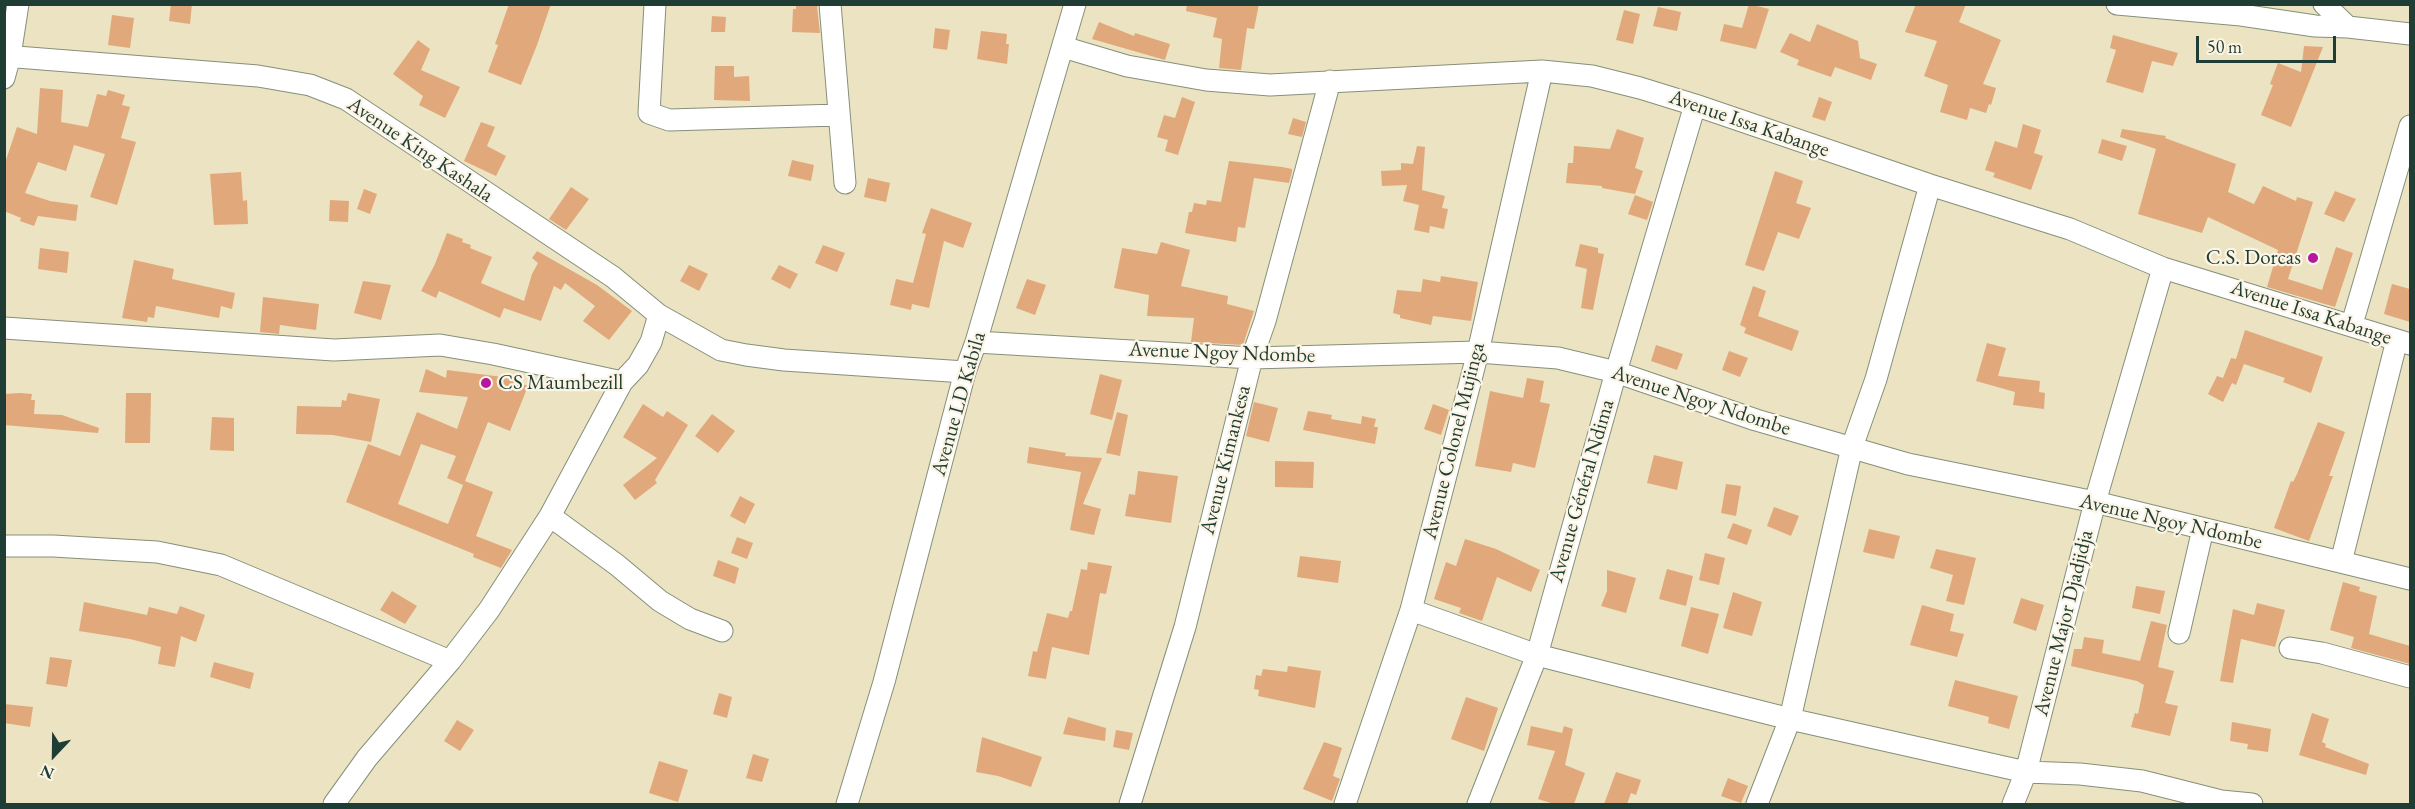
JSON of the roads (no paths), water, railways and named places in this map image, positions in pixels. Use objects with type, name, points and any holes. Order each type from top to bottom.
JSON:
[{"type":"street","points":[[4,78],[18,4]]},
{"type":"street","points":[[655,4],[649,113],[669,120],[838,115]]},
{"type":"street","points":[[830,4],[845,183]]},
{"type":"street","name":"Avenue LD Kabila","points":[[847,804],[884,682],[965,372],[976,342],[1075,4]]},
{"type":"street","points":[[2117,4],[2410,34]]},
{"type":"street","points":[[2324,4],[2348,27]]},
{"type":"street","name":"Avenue Issa Kabange","points":[[1063,47],[1127,66],[1206,80],[1270,85],[1542,70],[1592,76],[1695,105],[1930,185],[2070,229],[2163,268],[2352,324],[2404,342]]},
{"type":"street","name":"Avenue King Kashala","points":[[8,56],[258,76],[310,86],[346,99],[613,277],[659,315],[721,350],[784,360],[965,372]]},
{"type":"street","name":"Avenue Colonel Mujinga","points":[[1346,804],[1411,610],[1478,352],[1542,70]]},
{"type":"street","name":"Avenue Kimankesa","points":[[1130,804],[1185,627],[1252,358],[1265,321],[1330,81]]},
{"type":"street","name":"Avenue Général Ndima","points":[[1478,804],[1537,655],[1616,372],[1695,105]]},
{"type":"street","points":[[2352,324],[2410,126]]},
{"type":"street","points":[[1757,804],[1790,719],[1852,447],[1875,379],[1930,185]]},
{"type":"street","name":"Avenue Major Djadjidja","points":[[2013,804],[2026,772],[2095,502],[2163,268]]},
{"type":"street","points":[[334,804],[367,758],[450,661],[489,610],[550,516],[622,382],[638,365],[651,342],[659,315]]},
{"type":"street","points":[[4,328],[334,350],[440,345],[494,354],[622,382]]},
{"type":"street","name":"Avenue Ngoy Ndombe","points":[[976,342],[1252,358],[1478,352],[1558,358],[1616,372],[1756,420],[1946,473],[2095,502],[2410,579]]},
{"type":"street","points":[[2341,562],[2404,342]]},
{"type":"street","points":[[550,516],[617,565],[660,601],[690,619],[722,630]]},
{"type":"street","points":[[2179,633],[2202,529]]},
{"type":"street","points":[[4,546],[53,546],[157,552],[221,565],[450,661]]},
{"type":"street","points":[[1411,610],[1537,655],[1790,719],[2026,772],[2080,774],[2142,781],[2220,803],[2252,804]]},
{"type":"street","points":[[2290,648],[2322,653],[2410,676]]},
{"type":"place","name":"C.S. Dorcas","points":[[2313,258]]},
{"type":"place","name":"CS Maumbezill","points":[[486,383]]}]
